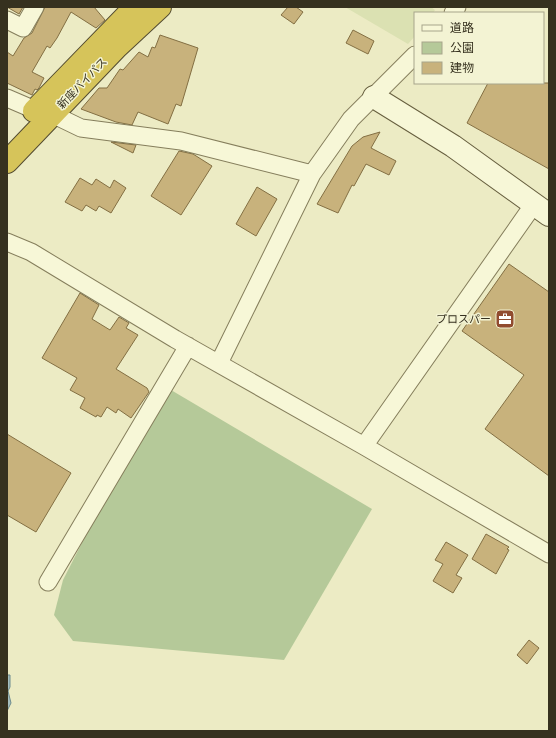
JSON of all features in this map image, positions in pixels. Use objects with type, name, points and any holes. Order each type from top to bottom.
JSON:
[{"type":"highway","name":"新座バイパス","points":[[7,162],[44,112],[135,7]]},
{"type":"highway","name":"新座バイパス","points":[[7,140],[44,112],[117,48],[160,7]]},
{"type":"street","points":[[7,20],[23,28],[35,7]]},
{"type":"street","points":[[219,363],[312,174],[351,119],[414,57]]},
{"type":"street","points":[[364,446],[542,209],[453,146],[374,97]]},
{"type":"street","points":[[7,98],[81,128],[180,140],[312,174]]},
{"type":"street","points":[[7,242],[31,252],[188,346],[364,446],[549,554]]},
{"type":"street","points":[[48,582],[188,346]]},
{"type":"green space","points":[[345,7],[431,7],[435,10],[434,12],[414,12],[414,37],[408,44]]},
{"type":"green space","points":[[171,390],[372,509],[284,660],[73,641],[54,615],[63,580],[90,527]]},
{"type":"water","points":[[7,675],[10,675],[10,687],[8,691],[11,703],[7,711]]},
{"type":"building","points":[[7,7],[23,7],[19,14]]},
{"type":"building","points":[[45,7],[94,7],[105,20],[96,28],[71,12],[57,38],[50,48],[47,46],[32,72],[44,78],[39,88],[37,90],[35,89],[32,95],[7,83],[7,52],[13,56],[24,38],[32,33]]},
{"type":"building","points":[[288,7],[296,7],[303,12],[294,24],[281,15]]},
{"type":"building","points":[[353,30],[374,41],[368,54],[346,43]]},
{"type":"building","points":[[160,35],[198,48],[181,106],[176,104],[168,124],[138,112],[132,125],[116,122],[81,109],[99,88],[107,88],[120,69],[123,70],[139,52],[148,57],[152,47],[155,48]]},
{"type":"building","points":[[549,83],[549,169],[467,123],[487,84]]},
{"type":"building","points":[[380,132],[371,148],[396,161],[389,175],[366,164],[354,186],[352,185],[338,213],[317,204],[352,146],[363,137]]},
{"type":"building","points":[[111,142],[136,145],[133,153]]},
{"type":"building","points":[[179,151],[193,154],[212,166],[181,215],[151,196]]},
{"type":"building","points":[[80,178],[92,185],[96,179],[110,188],[114,180],[126,188],[111,213],[99,206],[96,211],[86,205],[82,211],[65,202]]},
{"type":"building","points":[[257,187],[277,199],[256,236],[236,224]]},
{"type":"building","points":[[509,264],[549,292],[549,476],[485,429],[524,375],[462,331]]},
{"type":"building","points":[[80,293],[99,305],[92,319],[110,330],[119,317],[129,323],[126,328],[138,335],[116,369],[147,388],[149,392],[131,418],[118,409],[116,413],[107,407],[101,417],[97,415],[96,417],[80,408],[85,398],[70,390],[77,378],[42,358]]},
{"type":"building","points":[[7,434],[71,473],[36,532],[7,515]]},
{"type":"building","points":[[486,534],[509,547],[507,549],[509,550],[496,574],[472,559]]},
{"type":"building","points":[[446,542],[468,555],[456,575],[462,578],[453,593],[433,581],[443,564],[435,560]]},
{"type":"building","points":[[529,640],[539,648],[527,664],[517,655]]},
{"type":"place","name":"プロスパー","points":[[505,319]]}]
